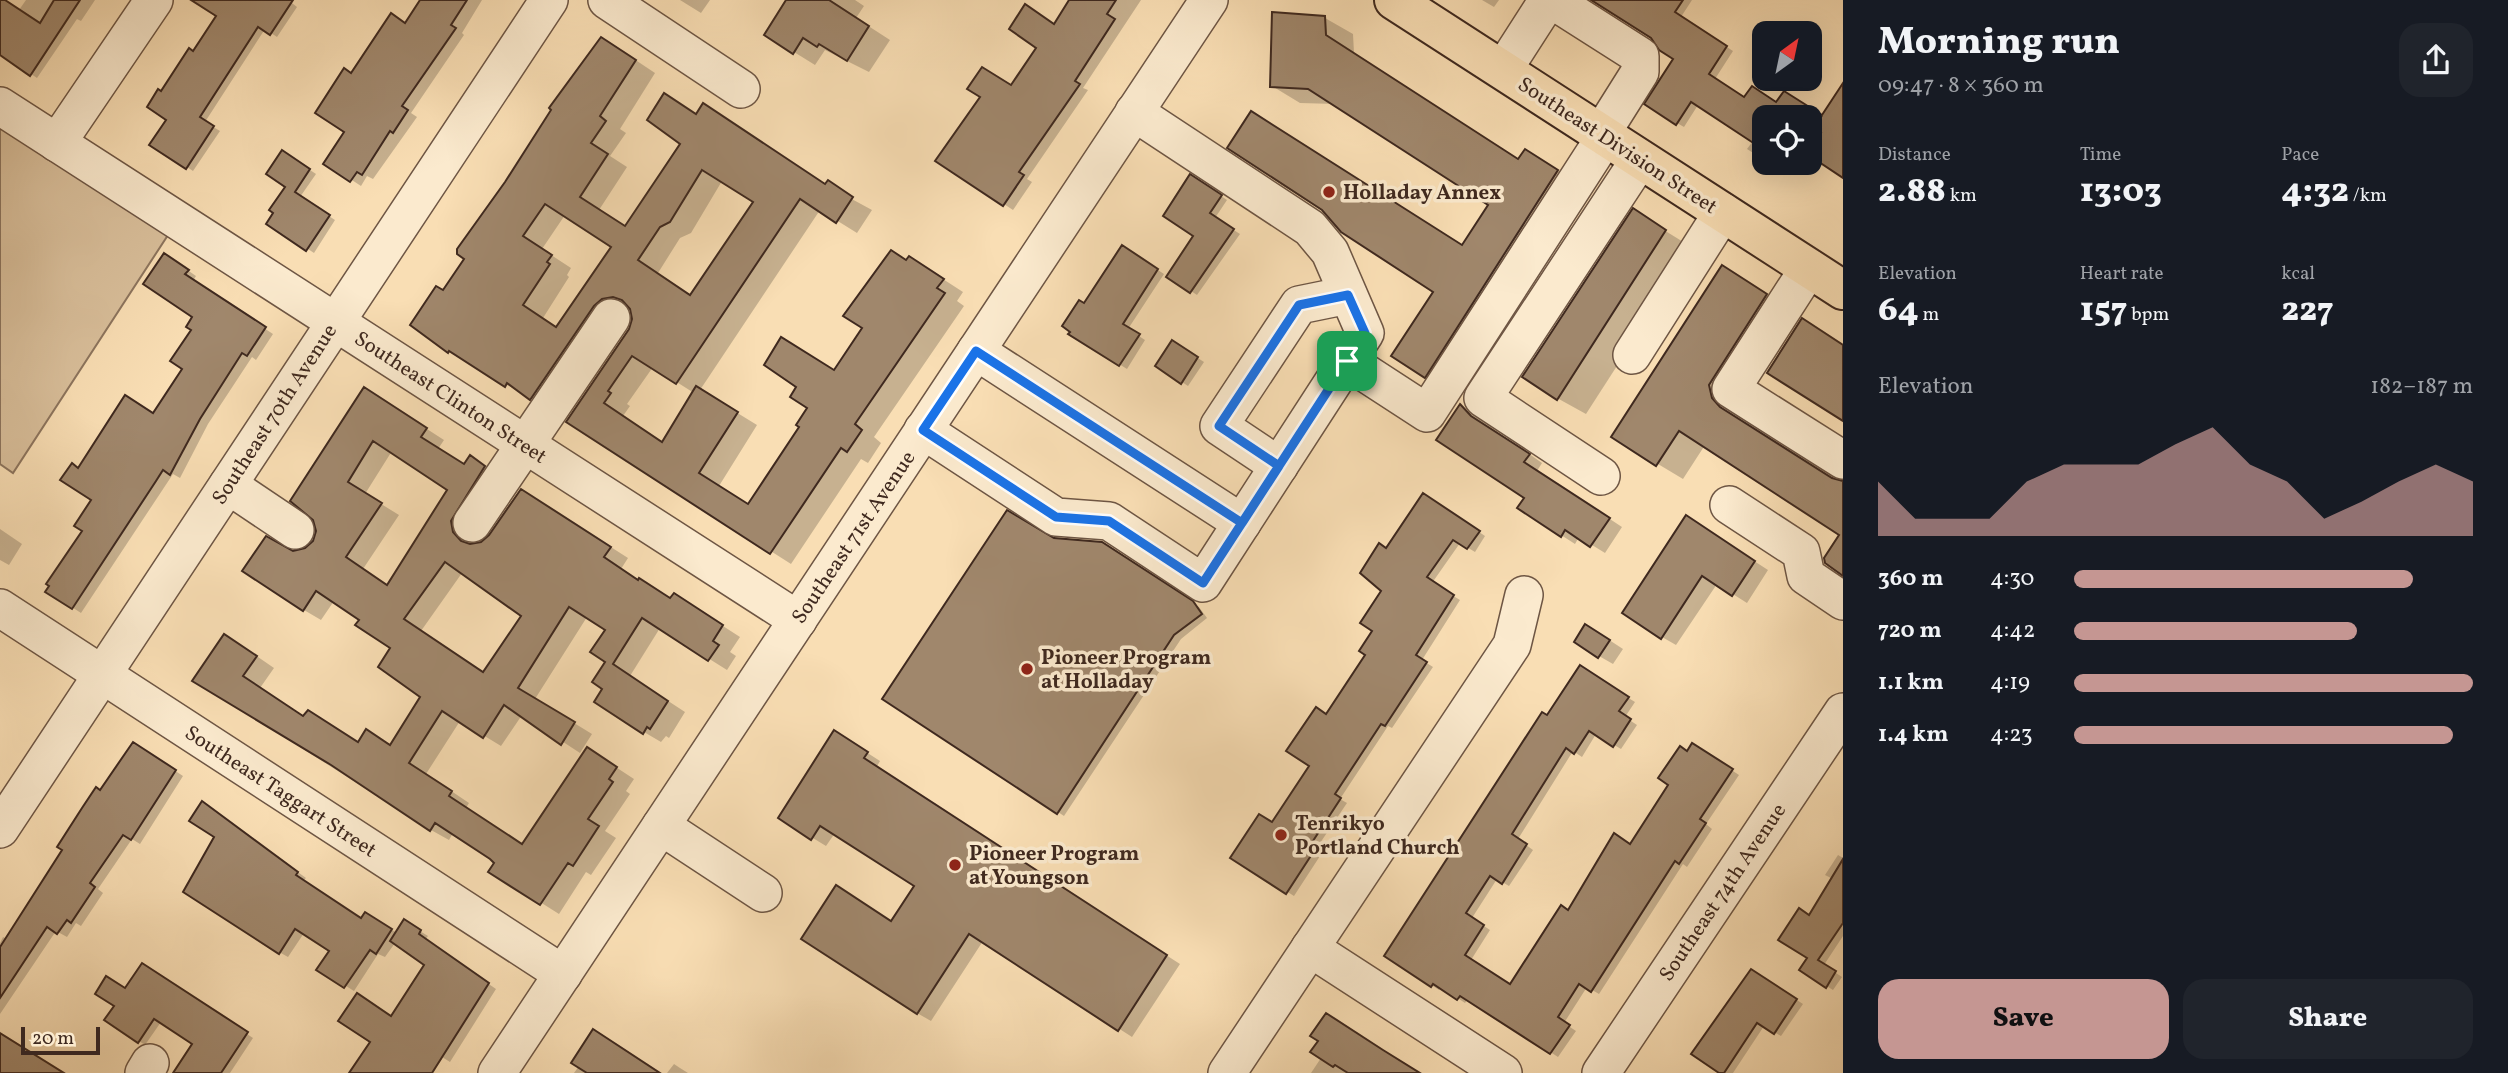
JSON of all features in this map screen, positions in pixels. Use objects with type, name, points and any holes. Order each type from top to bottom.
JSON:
[{"type":"main road","name":"Southeast Division Street","points":[[1394,0],[1843,290]]},
{"type":"street","points":[[57,143],[154,0]]},
{"type":"street","name":"Southeast 70th Avenue","points":[[0,829],[549,0]]},
{"type":"street","points":[[607,0],[741,89]]},
{"type":"street","name":"Southeast 71st Avenue","points":[[497,1073],[1209,0]]},
{"type":"street","points":[[1347,361],[1426,413],[1603,135],[1640,72],[1640,56],[1550,0],[1503,71]]},
{"type":"street","name":"Southeast Clinton Street","points":[[0,106],[797,620]]},
{"type":"street","points":[[923,430],[1056,517],[1109,521],[1203,583],[1365,333],[1330,252],[1310,228],[1134,112]]},
{"type":"street","points":[[1601,476],[1483,398],[1640,159]]},
{"type":"street","points":[[1632,355],[1723,212]]},
{"type":"street","points":[[1809,268],[1731,388],[1843,460]]},
{"type":"street","points":[[1279,466],[1219,426],[1299,305],[1348,295]]},
{"type":"street","points":[[472,523],[611,318]]},
{"type":"street","points":[[976,351],[1242,523]]},
{"type":"street","points":[[228,485],[295,530]]},
{"type":"street","points":[[1729,505],[1801,552],[1806,576],[1843,601]]},
{"type":"street","points":[[1227,1073],[1512,645],[1524,595]]},
{"type":"street","name":"Southeast Taggart Street","points":[[0,608],[563,974]]},
{"type":"street","name":"Southeast 74th Avenue","points":[[1601,1073],[1843,712]]},
{"type":"street","points":[[661,826],[763,892]]},
{"type":"street","points":[[1310,947],[1503,1073]]},
{"type":"shaded area","points":[[0,126],[168,235],[13,473],[0,464]]},
{"type":"building","points":[[0,0],[5,0],[40,23],[54,0],[80,0],[30,76],[0,55]]},
{"type":"building","points":[[191,0],[293,0],[270,35],[258,27],[200,117],[214,126],[186,169],[149,145],[166,120],[147,107],[158,89],[161,91],[189,48],[193,51],[216,16]]},
{"type":"building","points":[[420,0],[467,0],[451,25],[456,28],[402,106],[408,110],[393,133],[390,131],[362,175],[357,172],[350,182],[323,164],[344,132],[315,113],[344,68],[351,73],[391,13],[405,23]]},
{"type":"building","points":[[786,0],[829,0],[869,26],[847,61],[803,38],[793,54],[764,35]]},
{"type":"building","points":[[1069,0],[1116,0],[1107,14],[1115,19],[1075,81],[1080,84],[1019,172],[1024,175],[1003,206],[935,161],[980,97],[967,89],[982,67],[1011,85],[1036,48],[1009,29],[1025,4],[1054,24]]},
{"type":"building","points":[[1591,0],[1683,0],[1675,12],[1727,46],[1709,74],[1744,97],[1752,86],[1752,91],[1760,91],[1776,102],[1784,91],[1806,105],[1752,105],[1752,142],[1691,102],[1676,125],[1644,104],[1673,59],[1659,50],[1651,38]]},
{"type":"building","name":"Holladay Annex","points":[[1272,12],[1325,16],[1326,35],[1518,159],[1525,149],[1558,170],[1425,378],[1391,356],[1433,292],[1341,232],[1322,210],[1227,148],[1251,111],[1462,245],[1488,205],[1308,89],[1270,87]]},
{"type":"building","points":[[601,37],[636,60],[600,116],[606,121],[591,143],[608,154],[580,197],[625,226],[680,144],[647,120],[664,93],[696,114],[703,103],[825,184],[828,180],[853,197],[836,223],[800,199],[676,384],[632,356],[608,391],[611,393],[604,403],[662,442],[696,386],[738,412],[699,473],[748,504],[799,427],[796,425],[807,408],[790,397],[796,387],[764,365],[781,337],[834,370],[862,328],[843,316],[891,250],[906,260],[909,256],[944,279],[937,288],[945,293],[855,424],[862,430],[847,452],[841,448],[770,554],[566,422],[629,329],[632,319],[630,309],[622,300],[613,297],[602,299],[594,306],[530,400],[507,383],[505,387],[449,351],[448,353],[410,325],[436,286],[443,290],[464,259],[457,254],[457,249],[505,182],[551,110],[549,108]],"holes":[[[702,170],[753,202],[690,295],[638,260],[660,227],[670,222]],[[545,204],[611,247],[556,327],[523,305],[550,264],[547,262],[552,255],[523,236]]]},
{"type":"building","points":[[1843,83],[1843,178],[1822,164],[1822,115]]},
{"type":"building","points":[[282,150],[310,169],[295,192],[330,215],[306,251],[266,224],[273,213],[269,210],[285,187],[266,174]]},
{"type":"building","points":[[1190,174],[1222,195],[1210,213],[1234,229],[1190,293],[1166,277],[1193,236],[1163,216]]},
{"type":"building","points":[[1633,208],[1666,230],[1557,400],[1522,377]]},
{"type":"building","points":[[1122,245],[1158,269],[1123,324],[1140,334],[1119,366],[1068,334],[1070,332],[1062,326],[1079,300],[1084,303]]},
{"type":"building","points":[[164,253],[189,270],[185,274],[266,327],[247,356],[242,353],[200,419],[170,475],[163,470],[72,609],[45,592],[49,586],[46,584],[82,531],[74,526],[91,500],[60,480],[72,463],[78,468],[125,395],[153,413],[182,369],[170,361],[191,330],[186,327],[192,317],[143,284]]},
{"type":"building","points":[[1722,265],[1767,294],[1709,385],[1712,398],[1720,407],[1832,478],[1843,481],[1843,576],[1825,563],[1824,558],[1839,535],[1679,431],[1656,466],[1611,437]]},
{"type":"building","points":[[1802,318],[1843,345],[1843,421],[1767,373]]},
{"type":"building","points":[[1172,340],[1198,357],[1181,384],[1155,366]]},
{"type":"building","points":[[364,387],[427,428],[421,437],[464,464],[470,455],[485,466],[451,521],[453,532],[461,541],[470,544],[481,542],[489,535],[521,489],[611,547],[604,557],[638,580],[639,578],[670,598],[674,593],[723,625],[713,641],[719,645],[708,661],[642,618],[613,664],[668,701],[650,729],[647,727],[643,734],[594,702],[602,689],[592,682],[605,662],[590,652],[605,630],[569,607],[518,688],[575,722],[561,745],[504,705],[483,738],[442,711],[409,763],[452,791],[449,796],[522,844],[587,747],[617,767],[609,779],[613,782],[588,819],[599,826],[573,866],[568,863],[540,905],[488,872],[494,863],[490,859],[435,823],[430,831],[331,765],[192,681],[224,634],[257,656],[243,676],[303,716],[308,710],[358,742],[366,729],[390,745],[420,697],[378,667],[390,648],[355,625],[359,620],[316,591],[303,611],[242,571],[266,536],[293,551],[305,548],[313,541],[316,531],[313,520],[290,501]],"holes":[[[373,441],[447,490],[387,585],[346,557],[382,503],[348,482]],[[445,562],[521,616],[483,672],[404,619]]]},
{"type":"building","points":[[1460,404],[1471,416],[1530,454],[1524,462],[1610,518],[1590,547],[1565,530],[1561,537],[1517,508],[1524,498],[1436,440]]},
{"type":"building","points":[[1423,493],[1480,531],[1467,549],[1453,540],[1427,577],[1454,595],[1416,655],[1427,662],[1385,726],[1381,724],[1335,794],[1341,798],[1309,847],[1314,851],[1286,894],[1230,858],[1259,814],[1272,822],[1309,766],[1286,751],[1316,707],[1326,714],[1365,655],[1359,651],[1372,631],[1360,623],[1381,591],[1360,573],[1379,543],[1386,548]]},
{"type":"building","name":"Pioneer Program at Holladay","points":[[1007,510],[1054,538],[1102,542],[1193,601],[1202,614],[1174,635],[1057,814],[882,699]]},
{"type":"building","points":[[1686,515],[1755,561],[1732,596],[1702,576],[1661,639],[1622,613]]},
{"type":"building","points":[[1585,624],[1610,640],[1598,658],[1574,642]]},
{"type":"building","points":[[1580,665],[1629,697],[1619,711],[1631,719],[1613,747],[1589,731],[1574,754],[1566,748],[1512,834],[1527,844],[1502,884],[1490,876],[1466,913],[1484,925],[1465,955],[1510,984],[1561,905],[1568,910],[1614,833],[1630,844],[1668,785],[1658,778],[1680,746],[1687,751],[1692,743],[1733,769],[1700,819],[1706,823],[1679,864],[1675,861],[1591,992],[1579,984],[1558,1017],[1570,1025],[1550,1054],[1460,996],[1457,1000],[1433,984],[1431,987],[1384,956],[1542,712],[1547,715]]},
{"type":"building","name":"Pioneer Program at Youngson","points":[[834,730],[868,752],[864,758],[1167,955],[1118,1031],[969,934],[917,1014],[801,939],[836,885],[891,921],[914,886],[820,826],[811,840],[778,818]]},
{"type":"building","points":[[133,742],[176,770],[131,840],[123,835],[90,883],[95,887],[71,923],[67,920],[57,934],[47,927],[0,998],[0,947],[62,850],[57,847],[82,808],[96,787],[100,790]]},
{"type":"building","points":[[202,801],[298,872],[296,875],[361,918],[365,912],[392,929],[376,954],[370,950],[344,988],[316,970],[329,951],[295,929],[279,954],[183,892],[214,837],[189,821]]},
{"type":"building","points":[[1843,859],[1843,923],[1818,960],[1836,971],[1826,988],[1799,970],[1807,958],[1778,940],[1799,908],[1809,915]]},
{"type":"building","points":[[404,919],[421,930],[419,934],[489,983],[432,1073],[349,1073],[370,1042],[338,1021],[357,993],[391,1016],[424,965],[390,941]]},
{"type":"building","points":[[142,963],[248,1032],[221,1073],[173,1073],[192,1044],[154,1019],[138,1043],[104,1020],[114,1006],[95,994],[106,976],[125,988]]},
{"type":"building","points":[[1751,969],[1797,999],[1774,1034],[1757,1023],[1724,1073],[1719,1073],[1691,1054]]},
{"type":"building","points":[[1326,1013],[1420,1073],[1348,1073],[1335,1065],[1333,1067],[1310,1052],[1318,1041],[1310,1036]]},
{"type":"building","points":[[593,1029],[660,1073],[587,1073],[571,1063]]},
{"type":"building","points":[[0,1033],[64,1073],[0,1073]]},
{"type":"place","name":"Holladay Annex","points":[[1329,192]]},
{"type":"place","name":"Pioneer Program at Holladay","points":[[1027,669]]},
{"type":"place","name":"Tenrikyo Portland Church","points":[[1281,835]]},
{"type":"place","name":"Pioneer Program at Youngson","points":[[955,865]]},
{"type":"route","points":[[1347,361],[1203,583],[1109,521],[1056,517],[923,430],[976,351],[1242,523],[1279,466],[1219,426],[1299,305],[1348,295],[1365,333],[1347,361]]}]
